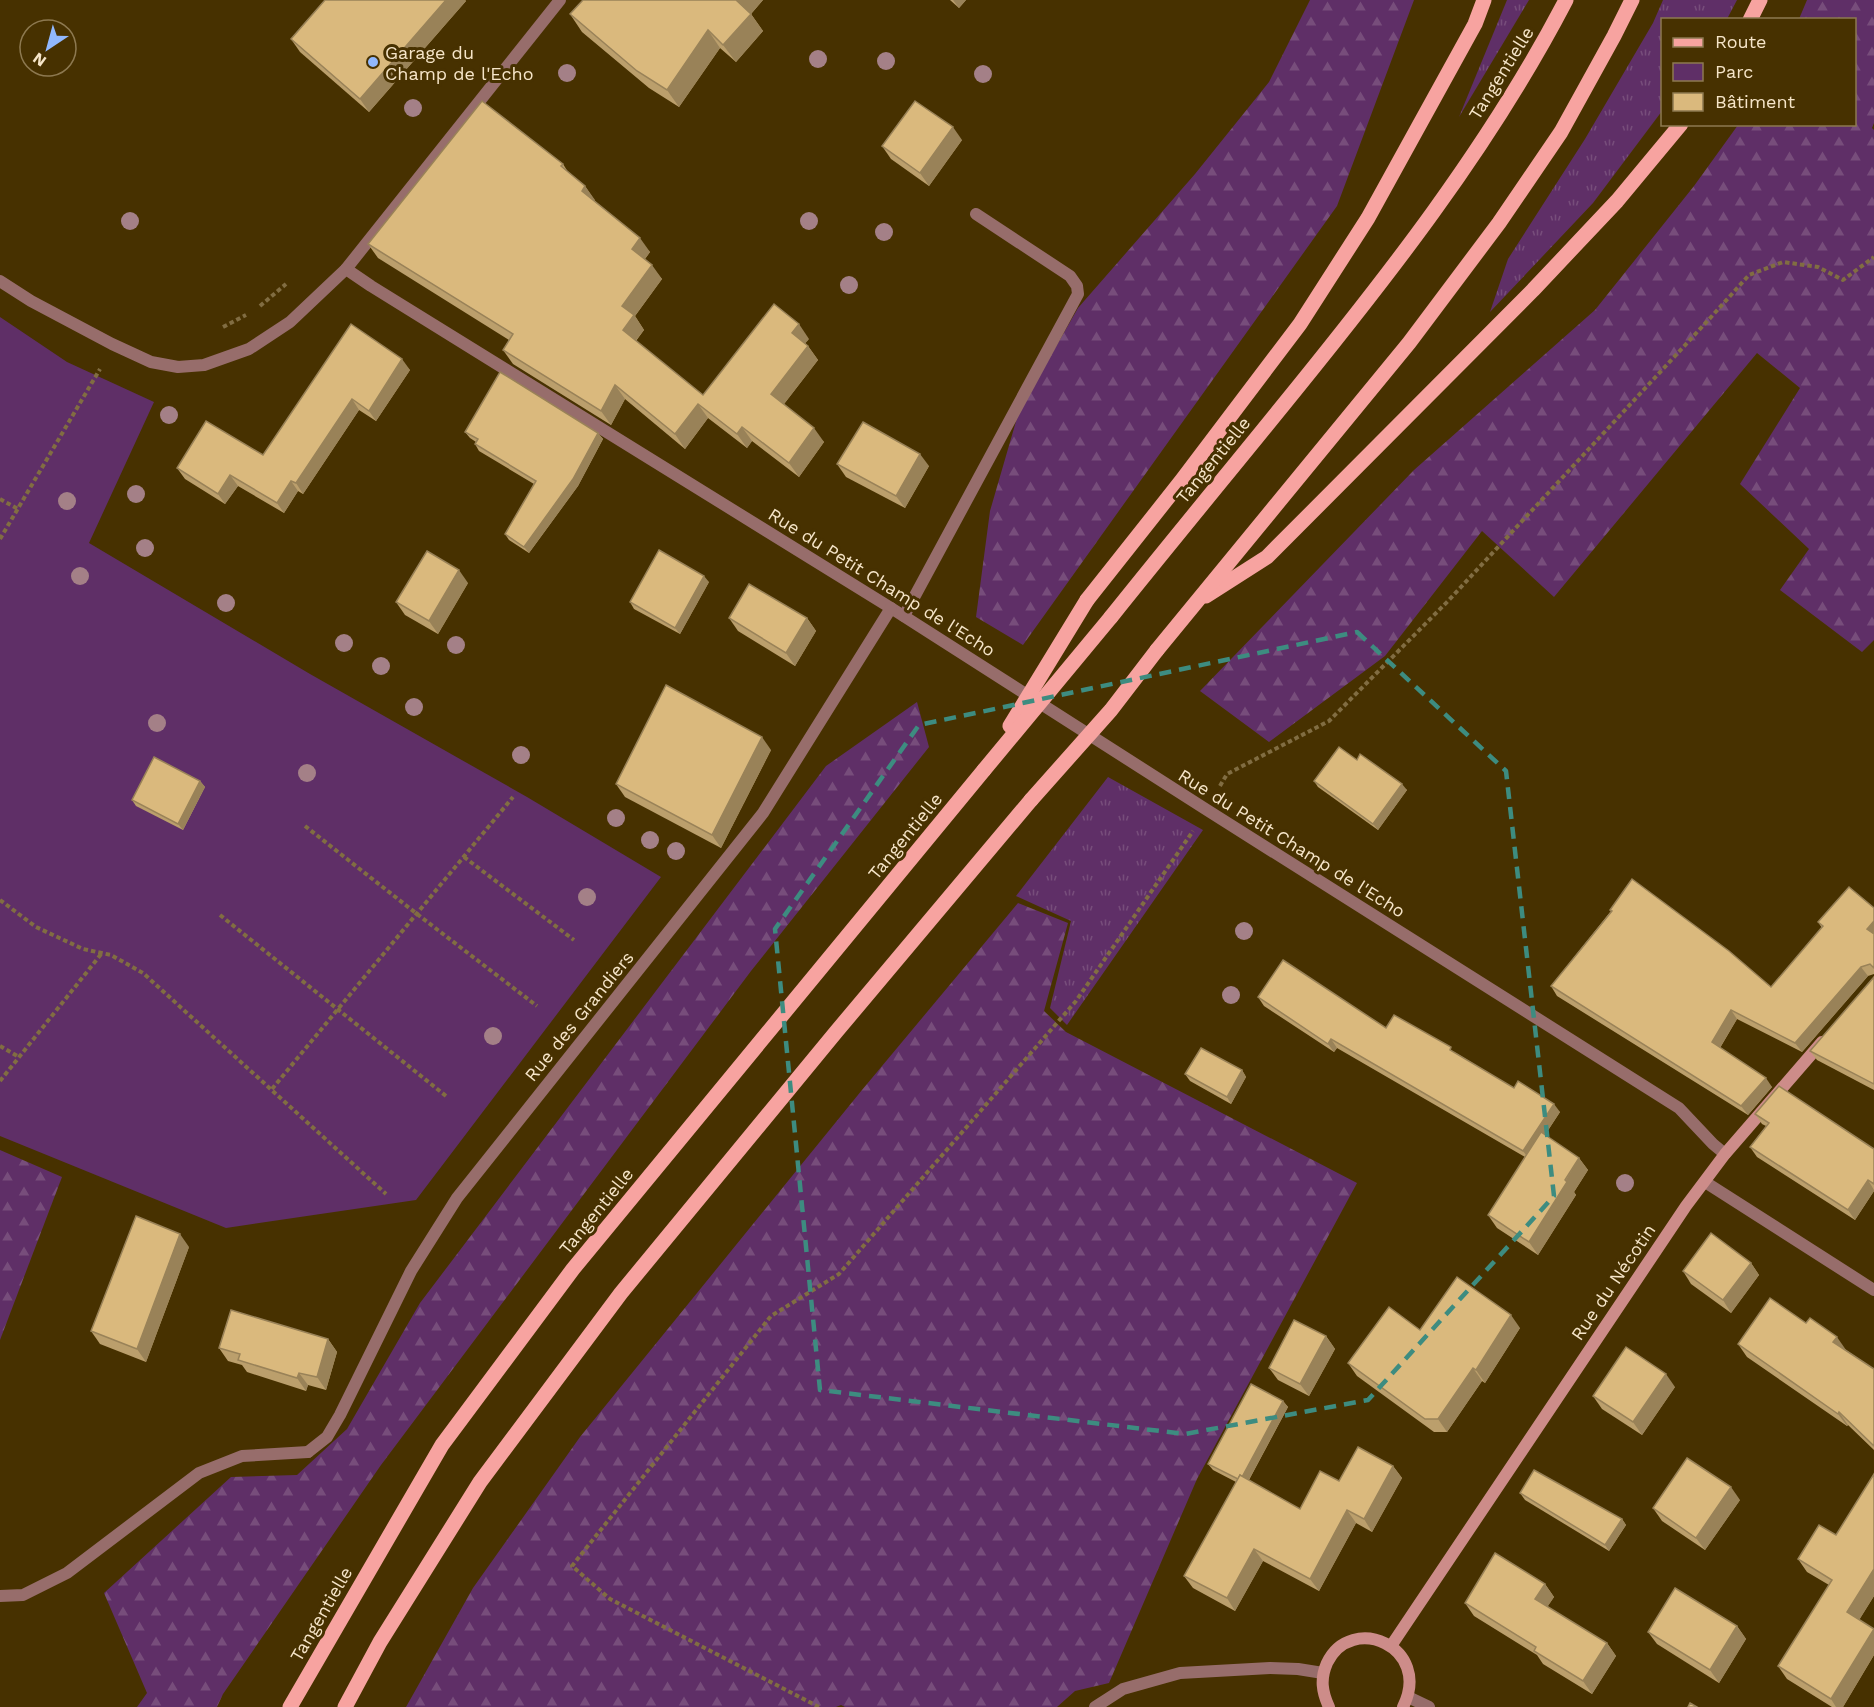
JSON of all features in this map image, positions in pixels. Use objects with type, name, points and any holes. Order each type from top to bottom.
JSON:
[{"type":"main road","points":[[984,770],[1087,600],[1182,480],[1300,324],[1368,218],[1475,24],[1484,0]]},
{"type":"main road","name":"Tangentielle","points":[[290,1707],[442,1445],[573,1269],[1361,310],[1462,172],[1539,51],[1566,0]]},
{"type":"main road","points":[[345,1707],[380,1642],[480,1482],[621,1293],[836,1032],[1031,800],[1111,710],[1194,604],[1409,342],[1499,223],[1561,132],[1632,0]]},
{"type":"main road","points":[[1751,18],[1760,0]]},
{"type":"main road","points":[[1194,604],[1267,557],[1533,290],[1617,201],[1679,126]]},
{"type":"street","points":[[0,281],[57,316],[151,362],[178,367],[204,365],[249,349],[290,322],[346,269],[560,0]]},
{"type":"street","points":[[904,616],[1078,294],[1077,286],[1070,276],[976,214]]},
{"type":"street","name":"Rue du Petit Champ de l'Echo","points":[[346,269],[904,616],[1679,1108],[1725,1154]]},
{"type":"street","name":"Rue des Grandiers","points":[[0,1596],[23,1595],[67,1573],[199,1473],[242,1456],[308,1452],[327,1437],[411,1271],[457,1198],[763,813],[891,608]]},
{"type":"street","name":"Rue du Nécotin","points":[[1391,1646],[1672,1226],[1725,1154],[1829,1033]]},
{"type":"street","points":[[1705,1182],[1874,1290]]},
{"type":"street","points":[[1329,1707],[1324,1695],[1323,1673],[1330,1656],[1340,1647],[1352,1641],[1365,1639],[1378,1640],[1391,1646],[1401,1656],[1408,1668],[1411,1683],[1405,1702],[1429,1707]]},
{"type":"street","points":[[1095,1707],[1123,1689],[1180,1673],[1270,1668],[1323,1673]]},
{"type":"path","points":[[819,1707],[610,1599],[572,1566],[771,1316],[839,1274],[1076,1001],[1207,810],[1227,774],[1329,721],[1449,600],[1749,275],[1783,262],[1818,267],[1843,280],[1874,257]]},
{"type":"path","points":[[217,330],[253,312],[287,284]]},
{"type":"path","points":[[0,539],[105,361]]},
{"type":"path","points":[[0,500],[18,509]]},
{"type":"path","points":[[272,1089],[513,797]]},
{"type":"path","points":[[305,826],[537,1006]]},
{"type":"path","points":[[464,857],[574,940]]},
{"type":"path","points":[[0,900],[36,927],[83,949],[111,955],[143,973],[386,1194]]},
{"type":"path","points":[[220,915],[446,1096]]},
{"type":"path","points":[[0,1081],[102,953]]},
{"type":"path","points":[[0,1046],[19,1057]]},
{"type":"highlighted area","points":[[1357,632],[1506,771],[1554,1196],[1368,1400],[1185,1434],[820,1390],[775,929],[919,725]]},
{"type":"green space","points":[[1310,0],[1414,0],[1337,206],[1023,645],[976,617],[990,511],[1019,411],[1078,308],[1195,174],[1269,82]]},
{"type":"green space","points":[[1507,0],[1529,0],[1459,117]]},
{"type":"green space","points":[[1663,0],[1737,0],[1728,18],[1661,18],[1661,112],[1593,203],[1490,312],[1508,259],[1585,139],[1653,23]]},
{"type":"green space","points":[[1807,0],[1874,0],[1874,123],[1872,128],[1874,130],[1874,640],[1862,652],[1780,590],[1809,549],[1740,484],[1800,388],[1757,353],[1554,597],[1482,531],[1385,656],[1269,742],[1200,691],[1414,470],[1595,310],[1694,186],[1737,126],[1856,126],[1856,18],[1799,18]]},
{"type":"green space","points":[[0,317],[67,362],[154,402],[89,543],[661,877],[416,1200],[226,1228],[0,1136]]},
{"type":"green space","points":[[917,702],[929,747],[751,971],[381,1465],[223,1694],[217,1707],[137,1707],[147,1693],[104,1593],[231,1477],[297,1475],[347,1429],[420,1303],[826,766]]},
{"type":"green space","points":[[1108,777],[1203,830],[1067,1025],[1050,1008],[1071,921],[1016,896]]},
{"type":"green space","points":[[1018,903],[1068,923],[1044,1011],[1066,1032],[1357,1183],[1197,1479],[1109,1683],[1075,1691],[1057,1707],[845,1707],[841,1705],[836,1707],[406,1707],[473,1588],[580,1437],[862,1090]]},
{"type":"green space","points":[[0,1150],[62,1177],[0,1340]]},
{"type":"building","points":[[325,0],[446,0],[360,99],[291,39]]},
{"type":"building","points":[[583,0],[736,0],[751,14],[723,45],[708,30],[667,90],[637,71],[570,14]]},
{"type":"building","points":[[482,101],[563,164],[561,166],[585,186],[582,191],[640,238],[632,249],[652,265],[622,306],[634,315],[623,330],[703,395],[774,304],[799,324],[792,333],[808,346],[771,394],[814,428],[789,463],[742,427],[737,434],[698,404],[675,434],[615,385],[601,411],[503,350],[513,334],[368,244]]},
{"type":"building","points":[[915,101],[953,127],[920,173],[882,146]]},
{"type":"building","points":[[351,324],[402,359],[369,411],[352,399],[296,483],[291,481],[277,503],[230,475],[218,494],[177,468],[206,421],[263,455]]},
{"type":"building","points":[[500,372],[598,433],[573,479],[524,547],[505,534],[536,481],[475,444],[478,439],[465,432]]},
{"type":"building","points":[[863,422],[920,454],[896,496],[837,464]]},
{"type":"building","points":[[659,550],[704,576],[675,628],[630,602]]},
{"type":"building","points":[[427,551],[459,570],[429,621],[396,602]]},
{"type":"building","points":[[749,584],[807,618],[786,653],[729,618]]},
{"type":"building","points":[[666,685],[762,737],[712,835],[616,784]]},
{"type":"building","points":[[1339,747],[1357,760],[1360,754],[1402,784],[1373,824],[1314,781]]},
{"type":"building","points":[[154,757],[200,781],[178,824],[132,800]]},
{"type":"building","points":[[1632,879],[1729,951],[1771,987],[1823,926],[1818,922],[1849,887],[1874,908],[1874,921],[1867,929],[1874,934],[1874,968],[1870,964],[1861,967],[1795,1043],[1731,1010],[1712,1042],[1766,1078],[1741,1106],[1551,986],[1612,911],[1610,910]]},
{"type":"building","points":[[1283,960],[1386,1028],[1394,1015],[1451,1047],[1450,1050],[1514,1088],[1518,1081],[1554,1104],[1523,1151],[1331,1039],[1328,1044],[1258,997]]},
{"type":"building","points":[[1874,977],[1874,1084],[1810,1051]]},
{"type":"building","points":[[1201,1048],[1242,1070],[1227,1097],[1185,1074]]},
{"type":"building","points":[[1779,1086],[1874,1149],[1874,1184],[1868,1180],[1848,1210],[1750,1147],[1769,1123],[1755,1114]]},
{"type":"building","points":[[1541,1132],[1579,1158],[1565,1180],[1567,1182],[1529,1242],[1488,1215]]},
{"type":"building","points":[[136,1216],[180,1234],[137,1349],[91,1331]]},
{"type":"building","points":[[1711,1233],[1751,1263],[1723,1300],[1683,1271]]},
{"type":"building","points":[[1457,1277],[1511,1315],[1476,1370],[1473,1368],[1438,1419],[1425,1419],[1348,1363],[1389,1307],[1420,1330]]},
{"type":"building","points":[[1770,1298],[1806,1323],[1810,1318],[1837,1337],[1833,1342],[1874,1369],[1874,1446],[1839,1412],[1838,1414],[1738,1344]]},
{"type":"building","points":[[231,1310],[328,1339],[317,1377],[299,1373],[297,1378],[238,1360],[240,1354],[219,1348]]},
{"type":"building","points":[[1294,1320],[1326,1336],[1300,1384],[1269,1368]]},
{"type":"building","points":[[1626,1347],[1666,1374],[1633,1422],[1593,1396]]},
{"type":"building","points":[[1251,1384],[1283,1401],[1242,1477],[1240,1475],[1238,1479],[1208,1464]]},
{"type":"building","points":[[1358,1447],[1393,1466],[1364,1519],[1347,1510],[1310,1579],[1254,1549],[1227,1598],[1184,1576],[1240,1475],[1300,1509],[1320,1471],[1339,1481]]},
{"type":"building","points":[[1687,1458],[1731,1487],[1696,1538],[1653,1508]]},
{"type":"building","points":[[1534,1470],[1622,1519],[1605,1545],[1520,1493]]},
{"type":"building","points":[[1874,1474],[1874,1569],[1847,1612],[1874,1629],[1831,1699],[1778,1666],[1832,1580],[1798,1559],[1819,1525],[1836,1535]]},
{"type":"building","points":[[1495,1553],[1545,1584],[1535,1599],[1607,1643],[1583,1681],[1534,1651],[1536,1647],[1465,1603]]},
{"type":"building","points":[[1675,1588],[1737,1626],[1710,1670],[1648,1632]]},
{"type":"place","name":"Garage du Champ de l'Echo","points":[[373,62]]}]
